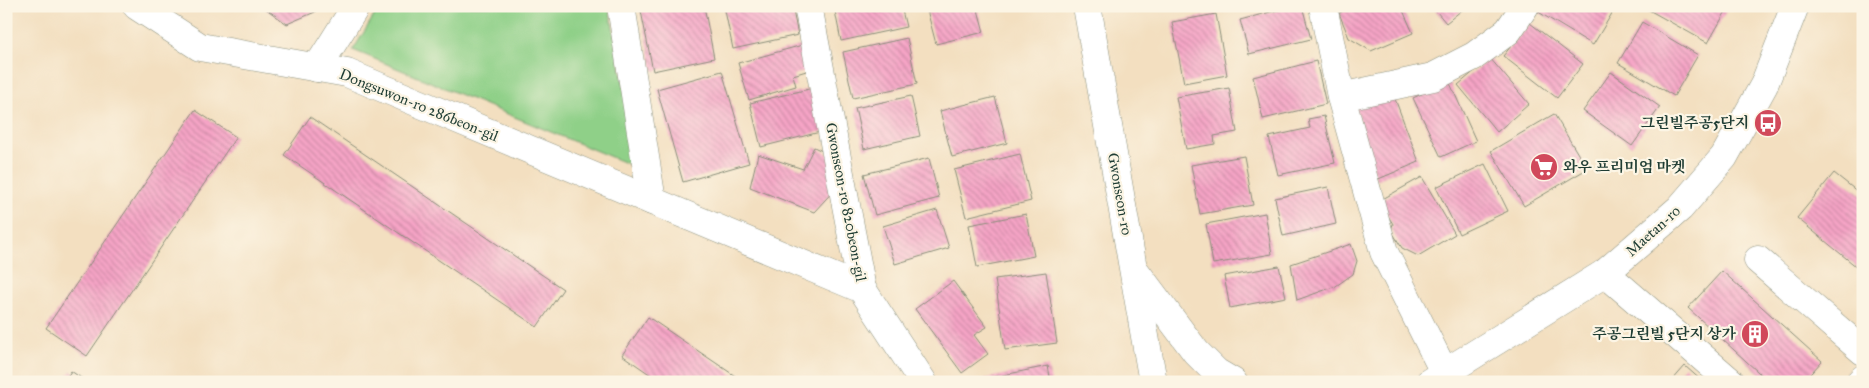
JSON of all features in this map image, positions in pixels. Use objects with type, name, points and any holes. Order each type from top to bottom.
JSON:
[{"type":"street","points":[[317,68],[356,6]]},
{"type":"street","points":[[621,6],[652,201]]},
{"type":"street","name":"Gwonseon-ro 820beon-gil","points":[[808,6],[862,289],[923,382]]},
{"type":"street","name":"Gwonseon-ro","points":[[1087,6],[1153,382]]},
{"type":"street","points":[[1322,6],[1341,97],[1384,252],[1437,378]]},
{"type":"street","points":[[1341,97],[1433,76],[1474,56],[1508,31],[1525,6]]},
{"type":"street","name":"Maetan-ro","points":[[1437,378],[1605,273],[1680,208],[1724,157],[1764,85],[1795,6]]},
{"type":"street","name":"Dongsuwon-ro 286beon-gil","points":[[152,10],[200,47],[347,73],[862,289]]},
{"type":"street","points":[[1758,260],[1863,351]]},
{"type":"street","points":[[1133,268],[1196,352],[1216,372],[1233,382]]},
{"type":"street","points":[[1605,273],[1731,382]]},
{"type":"street","points":[[1860,382],[1863,379]]},
{"type":"green space","points":[[380,6],[609,6],[635,145],[628,164],[353,50]]},
{"type":"building","points":[[262,6],[319,6],[315,12],[287,24]]},
{"type":"building","points":[[640,6],[704,6],[714,58],[653,71]]},
{"type":"building","points":[[724,6],[792,6],[798,35],[733,49]]},
{"type":"building","points":[[834,6],[901,6],[906,27],[841,41]]},
{"type":"building","points":[[926,6],[977,6],[984,32],[936,44]]},
{"type":"building","points":[[1293,6],[1302,6],[1311,39],[1249,54],[1240,20]]},
{"type":"building","points":[[1355,6],[1401,6],[1413,33],[1371,51],[1349,38],[1339,13]]},
{"type":"building","points":[[1432,6],[1467,6],[1446,23]]},
{"type":"building","points":[[1538,6],[1608,6],[1614,10],[1593,45],[1535,10]]},
{"type":"building","points":[[1649,6],[1729,6],[1708,43],[1647,9]]},
{"type":"building","points":[[1216,14],[1227,75],[1184,83],[1172,22]]},
{"type":"building","points":[[1642,22],[1698,55],[1674,96],[1618,63]]},
{"type":"building","points":[[1530,23],[1583,64],[1557,98],[1503,56]]},
{"type":"building","points":[[907,38],[917,84],[853,98],[843,52]]},
{"type":"building","points":[[806,44],[813,69],[793,75],[796,86],[749,100],[738,63]]},
{"type":"building","points":[[1490,58],[1529,104],[1497,132],[1458,85]]},
{"type":"building","points":[[1316,61],[1326,104],[1263,119],[1253,77]]},
{"type":"building","points":[[722,71],[749,163],[683,182],[657,89]]},
{"type":"building","points":[[1611,72],[1660,107],[1632,146],[1583,111]]},
{"type":"building","points":[[1449,81],[1476,141],[1441,157],[1413,98]]},
{"type":"building","points":[[813,88],[824,131],[761,147],[750,103]]},
{"type":"building","points":[[1229,88],[1237,132],[1214,136],[1215,144],[1186,149],[1176,97]]},
{"type":"building","points":[[1392,91],[1419,162],[1376,180],[1355,104]]},
{"type":"building","points":[[911,96],[920,136],[864,149],[855,108]]},
{"type":"building","points":[[995,97],[1007,143],[952,157],[940,111]]},
{"type":"building","points":[[195,110],[236,137],[87,356],[46,328]]},
{"type":"building","name":"와우 프리미엄 마켓","points":[[1554,114],[1587,169],[1524,206],[1491,151]]},
{"type":"building","points":[[1324,116],[1335,163],[1278,175],[1269,137],[1310,128],[1308,119]]},
{"type":"building","points":[[310,117],[563,289],[537,327],[284,155]]},
{"type":"building","points":[[814,147],[836,158],[836,188],[814,212],[750,187],[758,154],[803,169]]},
{"type":"building","points":[[1020,154],[1031,201],[966,217],[954,170]]},
{"type":"building","points":[[1244,156],[1253,205],[1200,214],[1191,165]]},
{"type":"building","points":[[929,158],[939,198],[875,215],[864,174]]},
{"type":"building","points":[[1485,164],[1508,211],[1459,234],[1436,187]]},
{"type":"building","points":[[1834,173],[1863,196],[1863,272],[1797,218]]},
{"type":"building","points":[[1422,177],[1455,234],[1418,256],[1402,248],[1391,230],[1393,224],[1379,201]]},
{"type":"building","points":[[1328,187],[1336,224],[1283,236],[1275,198]]},
{"type":"building","points":[[937,210],[949,248],[895,264],[883,226]]},
{"type":"building","points":[[1265,213],[1272,254],[1213,264],[1206,224]]},
{"type":"building","points":[[1026,214],[1034,256],[977,267],[969,225]]},
{"type":"building","points":[[1351,244],[1357,261],[1353,274],[1336,286],[1297,300],[1291,264]]},
{"type":"building","points":[[1279,266],[1286,297],[1230,308],[1224,276]]},
{"type":"building","name":"주공그린빌 5단지 상가","points":[[1722,271],[1822,361],[1803,382],[1769,382],[1688,308]]},
{"type":"building","points":[[1046,272],[1057,343],[1005,350],[995,279]]},
{"type":"building","points":[[953,281],[987,327],[974,335],[988,354],[962,373],[915,309]]},
{"type":"building","points":[[648,317],[744,382],[661,382],[622,355]]},
{"type":"building","points":[[1048,366],[1051,382],[985,382],[984,379]]},
{"type":"building","points":[[1685,366],[1703,382],[1671,382]]},
{"type":"building","points":[[71,371],[87,382],[64,382]]},
{"type":"place","name":"그린빌주공5단지","points":[[1768,123]]},
{"type":"place","name":"와우 프리미엄 마켓","points":[[1544,167]]},
{"type":"place","name":"주공그린빌 5단지 상가","points":[[1755,334]]}]
